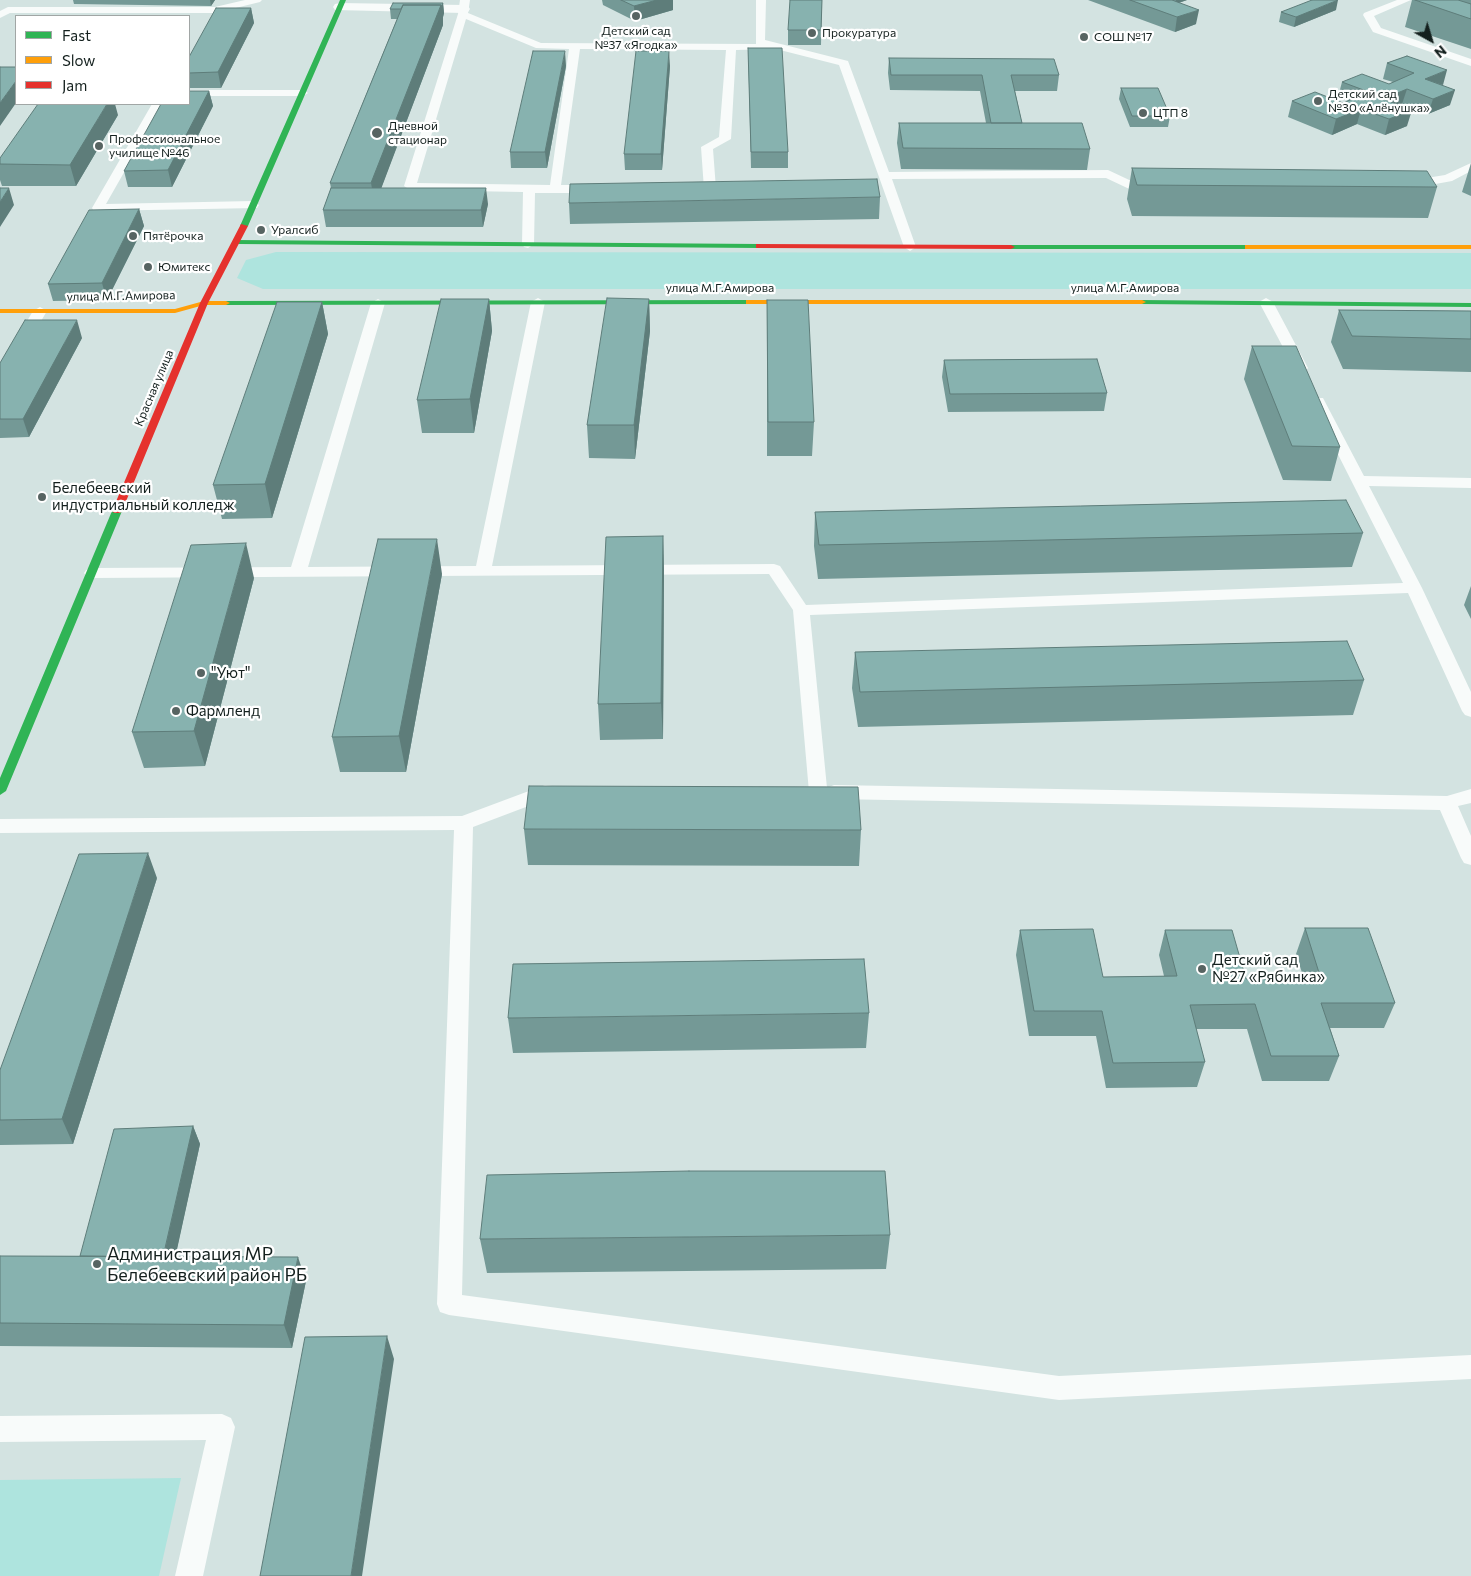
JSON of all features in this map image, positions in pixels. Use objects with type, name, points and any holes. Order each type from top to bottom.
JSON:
[{"type":"street","points":[[342,4],[464,8]]},
{"type":"street","name":"Красная улица","points":[[0,791],[204,303],[237,242],[342,4]]},
{"type":"street","points":[[237,242],[910,247],[1471,247]]},
{"type":"street","name":"улица М.Г.Амирова","points":[[0,311],[175,311],[204,303],[378,302],[1266,302],[1471,305]]},
{"type":"lane","points":[[3,11],[215,10],[257,0]]},
{"type":"lane","points":[[760,0],[760,42],[844,63],[884,176],[884,188],[910,247]]},
{"type":"lane","points":[[1406,0],[1368,14],[1377,30],[1471,63]]},
{"type":"lane","points":[[604,189],[410,186],[464,8],[540,46],[780,47]]},
{"type":"lane","points":[[555,189],[575,46]]},
{"type":"lane","points":[[710,189],[707,147],[725,139],[731,47]]},
{"type":"lane","points":[[190,93],[303,93]]},
{"type":"lane","points":[[156,105],[98,208],[254,205]]},
{"type":"lane","points":[[1391,185],[1411,185],[1448,178],[1471,167]]},
{"type":"lane","points":[[884,176],[1108,174],[1140,190],[1169,189]]},
{"type":"lane","points":[[528,244],[529,189]]},
{"type":"lane","points":[[298,572],[378,302]]},
{"type":"lane","points":[[483,570],[538,302]]},
{"type":"lane","points":[[1266,302],[1361,481],[1414,588],[1471,712]]},
{"type":"lane","points":[[0,378],[40,311]]},
{"type":"lane","points":[[1361,481],[1471,483]]},
{"type":"lane","points":[[92,573],[774,569],[801,610],[818,792]]},
{"type":"lane","points":[[801,610],[1414,588]]},
{"type":"lane","points":[[0,826],[464,823],[545,792],[574,792]]},
{"type":"lane","points":[[799,792],[1447,803],[1471,796]]},
{"type":"lane","points":[[1447,803],[1471,858]]},
{"type":"lane","points":[[464,823],[449,1304],[1059,1388],[1471,1367]]},
{"type":"lane","points":[[0,1429],[222,1427],[190,1576]]},
{"type":"shaded area","points":[[276,252],[1471,253],[1471,289],[263,289],[237,278],[246,260]]},
{"type":"shaded area","points":[[181,1478],[159,1576],[0,1576],[0,1480]]},
{"type":"building","points":[[621,0],[657,0],[634,6]]},
{"type":"building","points":[[790,0],[822,0],[821,30],[788,30]]},
{"type":"building","points":[[1130,0],[1172,0],[1199,10],[1177,17]]},
{"type":"building","points":[[1312,0],[1338,0],[1296,17],[1281,12]]},
{"type":"building","points":[[1415,0],[1458,0],[1471,4],[1471,19]]},
{"type":"building","points":[[393,3],[443,3],[441,7],[441,5],[403,5],[401,9],[390,9]]},
{"type":"building","points":[[403,5],[441,5],[371,183],[330,183]]},
{"type":"building","points":[[216,8],[251,8],[218,72],[190,73],[190,55]]},
{"type":"building","points":[[748,48],[782,48],[788,152],[751,152]]},
{"type":"building","points":[[533,51],[565,51],[545,152],[510,152]]},
{"type":"building","points":[[636,51],[669,51],[661,154],[624,154]]},
{"type":"building","points":[[1407,56],[1447,70],[1425,79],[1455,90],[1433,99],[1407,89],[1383,99],[1412,110],[1389,119],[1361,109],[1336,119],[1292,101],[1315,92],[1343,103],[1369,92],[1342,82],[1362,74],[1389,84],[1414,73],[1387,63]]},
{"type":"building","points":[[889,58],[1054,59],[1059,75],[1011,75],[1022,123],[991,123],[982,75],[891,75]]},
{"type":"building","points":[[0,67],[15,67],[15,82],[0,103]]},
{"type":"building","points":[[1121,88],[1158,88],[1170,116],[1132,116]]},
{"type":"building","points":[[190,91],[209,91],[168,170],[124,171],[160,105],[190,105]]},
{"type":"building","points":[[37,105],[106,105],[70,165],[0,164],[0,158]]},
{"type":"building","points":[[899,123],[1082,123],[1090,149],[903,148]]},
{"type":"building","points":[[1132,168],[1427,171],[1437,187],[1137,185]]},
{"type":"building","points":[[877,179],[880,197],[569,203],[570,184]]},
{"type":"building","points":[[0,188],[9,188],[0,202]]},
{"type":"building","points":[[331,188],[486,188],[481,210],[323,210]]},
{"type":"building","points":[[139,209],[102,283],[48,284],[89,210]]},
{"type":"building","points":[[607,298],[649,299],[634,425],[587,425]]},
{"type":"building","points":[[441,299],[489,299],[470,399],[417,400]]},
{"type":"building","points":[[767,300],[808,300],[814,422],[768,422]]},
{"type":"building","points":[[277,302],[322,302],[265,484],[213,485]]},
{"type":"building","points":[[1339,310],[1471,311],[1471,339],[1352,336]]},
{"type":"building","points":[[25,320],[77,320],[23,419],[0,419],[0,363]]},
{"type":"building","points":[[1252,346],[1296,346],[1340,447],[1292,446]]},
{"type":"building","points":[[1097,359],[1107,393],[950,394],[944,360]]},
{"type":"building","points":[[1346,500],[1363,533],[819,545],[815,512]]},
{"type":"building","points":[[663,536],[661,703],[598,704],[606,537]]},
{"type":"building","points":[[378,539],[437,539],[399,736],[332,737]]},
{"type":"building","points":[[246,543],[194,731],[132,732],[191,545]]},
{"type":"building","points":[[1347,641],[1364,680],[860,692],[855,652]]},
{"type":"building","points":[[529,786],[858,787],[861,830],[524,829]]},
{"type":"building","points":[[148,853],[62,1119],[0,1120],[0,1070],[79,854]]},
{"type":"building","points":[[1305,928],[1368,928],[1395,1003],[1321,1003],[1339,1056],[1271,1056],[1255,1004],[1190,1005],[1205,1062],[1113,1063],[1102,1011],[1034,1011],[1020,930],[1093,929],[1103,977],[1177,976],[1165,930],[1232,930],[1246,979],[1321,979]]},
{"type":"building","points":[[864,959],[869,1013],[508,1018],[513,964]]},
{"type":"building","points":[[193,1126],[163,1257],[80,1256],[114,1129]]},
{"type":"building","points":[[689,1171],[885,1171],[890,1235],[480,1239],[487,1175]]},
{"type":"building","points":[[0,1256],[298,1257],[284,1325],[0,1323]]},
{"type":"building","points":[[387,1336],[351,1576],[260,1576],[305,1337]]},
{"type":"traffic: fast","points":[[244,226],[343,0]]},
{"type":"traffic: fast","points":[[237,242],[759,246]]},
{"type":"traffic: fast","points":[[1011,247],[1248,247]]},
{"type":"traffic: fast","points":[[226,303],[749,302]]},
{"type":"traffic: fast","points":[[1142,302],[1471,305]]},
{"type":"traffic: fast","points":[[0,791],[117,511]]},
{"type":"traffic: slow","points":[[1248,247],[1471,247]]},
{"type":"traffic: slow","points":[[749,302],[1142,302]]},
{"type":"traffic: slow","points":[[0,311],[175,311],[204,303],[226,303]]},
{"type":"traffic: jam","points":[[117,511],[204,303],[244,226]]},
{"type":"traffic: jam","points":[[759,246],[1011,247]]},
{"type":"place","name":"Детский сад №37 «Ягодка»","points":[[636,16]]},
{"type":"place","name":"Прокуратура","points":[[812,33]]},
{"type":"place","name":"СОШ №17","points":[[1084,37]]},
{"type":"place","name":"Детский сад №30 «Алёнушка»","points":[[1318,101]]},
{"type":"place","name":"ЦТП 8","points":[[1143,113]]},
{"type":"place","name":"Дневной стационар","points":[[377,133]]},
{"type":"place","name":"Профессиональное училище №46","points":[[99,146]]},
{"type":"place","name":"Уралсиб","points":[[261,230]]},
{"type":"place","name":"Пятёрочка","points":[[133,236]]},
{"type":"place","name":"Юмитекс","points":[[148,267]]},
{"type":"place","name":"Белебеевский индустриальный колледж","points":[[42,497]]},
{"type":"place","name":"\"Уют\"","points":[[201,673]]},
{"type":"place","name":"Фармленд","points":[[176,711]]},
{"type":"place","name":"Детский сад №27 «Рябинка»","points":[[1202,969]]},
{"type":"place","name":"Администрация МР Белебеевский район РБ","points":[[97,1264]]}]
